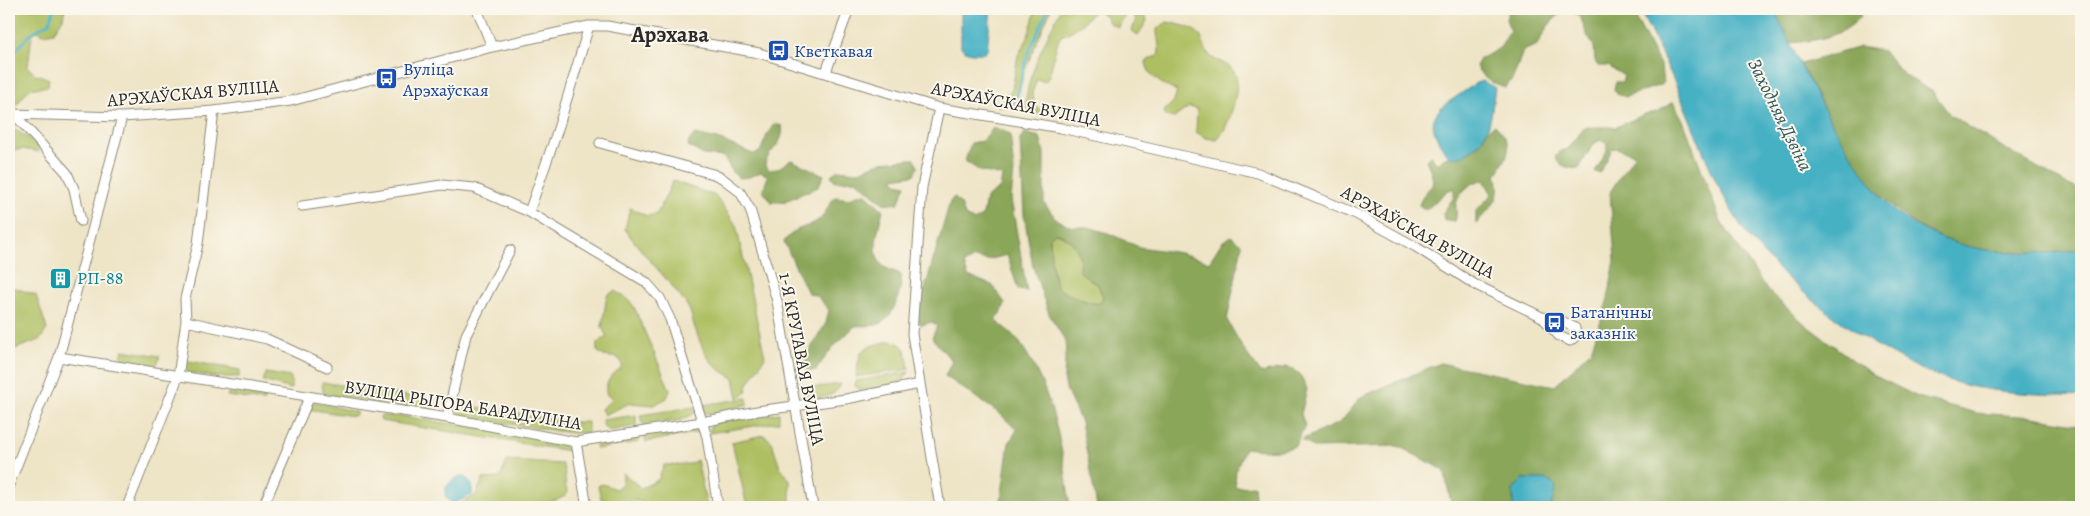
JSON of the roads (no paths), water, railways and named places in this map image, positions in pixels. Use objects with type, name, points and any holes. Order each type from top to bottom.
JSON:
[{"type":"street","points":[[477,9],[492,47]]},
{"type":"street","points":[[826,72],[849,9]]},
{"type":"street","points":[[529,212],[557,132],[590,26]]},
{"type":"street","name":"АРЭХАЎСКАЯ ВУЛІЦА","points":[[12,114],[122,117],[214,111],[291,101],[492,47],[590,26],[607,26],[777,57],[939,108],[1052,126],[1258,173],[1356,214],[1416,246],[1474,284],[1542,317]]},
{"type":"street","points":[[939,108],[922,187],[912,334],[940,507]]},
{"type":"street","points":[[127,507],[178,377],[186,321],[184,299],[198,244],[214,111]]},
{"type":"street","points":[[12,114],[67,173],[74,189],[81,221]]},
{"type":"street","points":[[9,486],[60,357],[122,117]]},
{"type":"street","name":"1-Я КРУГАВАЯ ВУЛІЦА","points":[[600,143],[713,174],[722,178],[740,192],[750,209],[777,301],[812,507]]},
{"type":"street","points":[[302,206],[458,185],[488,192],[529,212],[646,282],[660,298],[670,319],[707,438],[718,507]]},
{"type":"street","points":[[447,418],[466,335],[510,250]]},
{"type":"street","points":[[186,321],[266,339],[327,367]]},
{"type":"street","name":"ВУЛІЦА РЫГОРА БАРАДУЛІНА","points":[[60,357],[309,398],[447,418],[576,442],[846,399],[920,384]]},
{"type":"street","points":[[263,507],[309,398]]},
{"type":"street","points":[[576,442],[587,507]]},
{"type":"water","points":[[961,9],[991,9],[987,50],[985,53],[969,52],[961,47]]},
{"type":"water","name":"Заходняя Дзвіна","points":[[1639,9],[1774,9],[1804,72],[1850,153],[1875,188],[1897,213],[1938,237],[1982,249],[2039,253],[2081,249],[2081,396],[1991,390],[1961,384],[1932,374],[1900,359],[1868,340],[1805,294],[1754,243],[1728,205],[1668,68]]},
{"type":"water","points":[[1482,81],[1495,88],[1491,116],[1486,132],[1471,150],[1457,157],[1449,157],[1434,130],[1434,121],[1437,113],[1453,99]]},
{"type":"water","points":[[460,476],[470,482],[472,495],[453,504],[446,496],[446,489],[451,482]]},
{"type":"water","points":[[1523,479],[1545,479],[1556,486],[1551,507],[1513,507],[1513,490]]},
{"type":"waterway","points":[[9,58],[31,33],[49,23],[54,9]]},
{"type":"waterway","points":[[1014,109],[1027,56],[1048,9]]},
{"type":"place","name":"Кветкавая","points":[[778,51]]},
{"type":"place","name":"Вуліца Арэхаўская","points":[[387,79]]},
{"type":"place","name":"РП-88","points":[[61,278]]},
{"type":"place","name":"Батанічны заказнік","points":[[1554,322]]},
{"type":"district","name":"Арэхава","points":[[670,35]]}]
